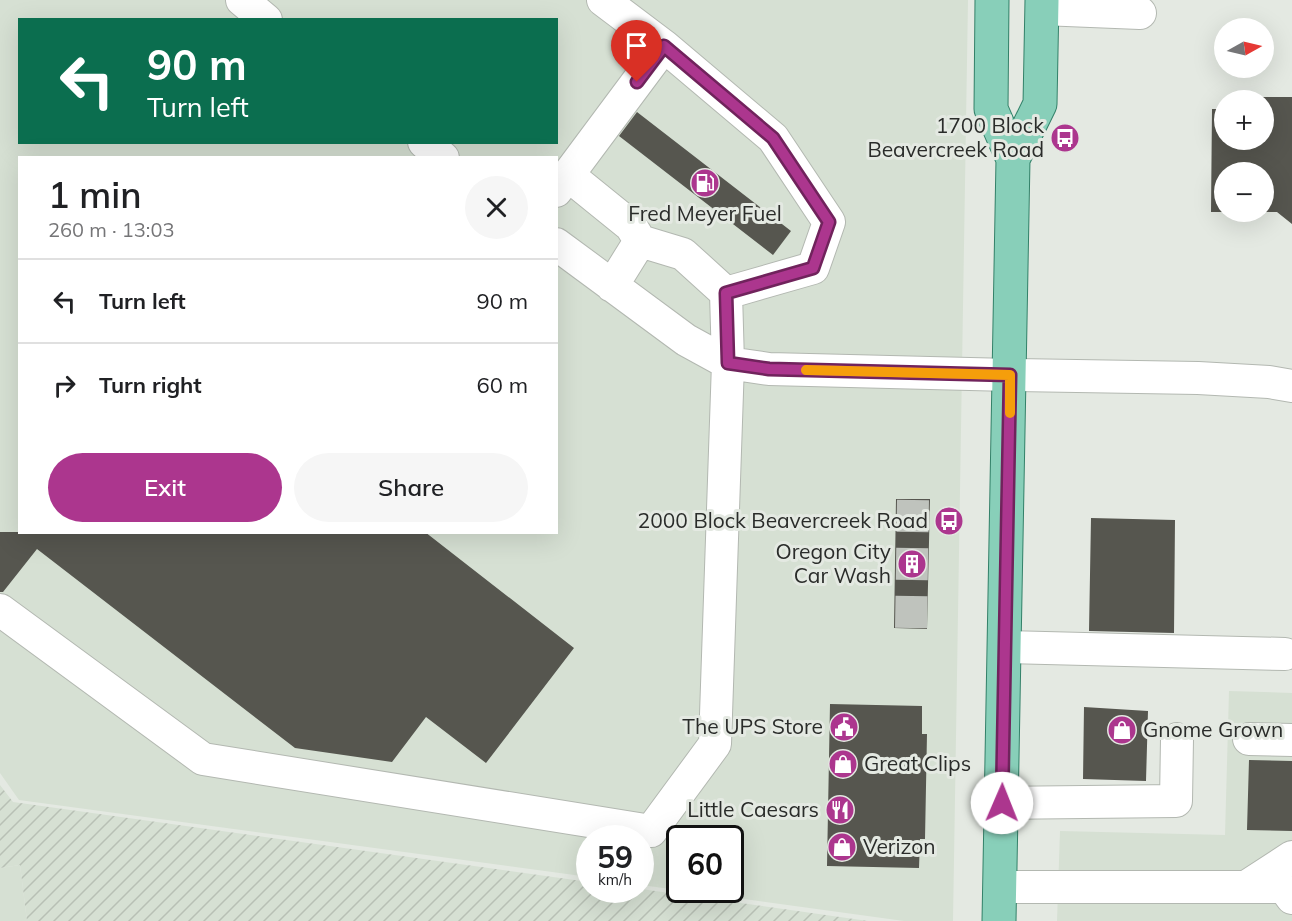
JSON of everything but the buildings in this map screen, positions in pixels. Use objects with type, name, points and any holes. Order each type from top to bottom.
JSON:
[{"type":"main road","points":[[992,0],[991,109],[1013,159],[999,921]]},
{"type":"main road","points":[[1013,159],[1040,104],[1036,3]]},
{"type":"lane","points":[[242,0],[264,18]]},
{"type":"lane","points":[[603,0],[664,46],[773,138],[829,222],[813,268],[726,293]]},
{"type":"lane","points":[[1036,3],[1140,13]]},
{"type":"lane","points":[[0,610],[203,759],[651,831],[715,744],[728,363],[726,293],[683,254],[640,241],[631,226],[562,183],[664,46]]},
{"type":"lane","points":[[426,144],[441,156]]},
{"type":"lane","points":[[612,286],[640,241]]},
{"type":"lane","points":[[558,246],[686,340],[728,363],[769,369],[1198,378],[1269,382],[1292,386]]},
{"type":"lane","points":[[1005,647],[1285,654]]},
{"type":"lane","points":[[1002,803],[1176,801],[1177,739]]},
{"type":"lane","points":[[1249,739],[1292,740]]},
{"type":"lane","points":[[1246,887],[1292,857]]},
{"type":"lane","points":[[1000,887],[1284,888],[1292,898]]},
{"type":"shaded area","points":[[0,0],[968,0],[953,921],[904,921],[744,899],[744,825],[666,825],[666,888],[654,887],[654,825],[576,825],[576,875],[19,800],[0,773]]},
{"type":"shaded area","points":[[1229,691],[1292,693],[1292,921],[1057,921],[1060,831],[1225,835]]},
{"type":"shaded area","points":[[0,785],[13,802],[576,880],[576,903],[654,903],[654,891],[666,893],[666,903],[740,903],[868,921],[27,921],[20,865],[0,868]]},
{"type":"shaded area","points":[[20,865],[27,921],[0,921],[0,868]]},
{"type":"tunnel","points":[[911,628],[913,499]]},
{"type":"slow traffic","points":[[806,370],[1010,375],[1010,413]]},
{"type":"place","name":"1700 Block Beavercreek Road","points":[[1065,138]]},
{"type":"place","name":"Fred Meyer Fuel","points":[[705,183]]},
{"type":"place","name":"2000 Block Beavercreek Road","points":[[949,521]]},
{"type":"place","name":"Oregon City Car Wash","points":[[912,564]]},
{"type":"place","name":"The UPS Store","points":[[844,727]]},
{"type":"place","name":"Gnome Grown","points":[[1122,730]]},
{"type":"place","name":"Great Clips","points":[[843,764]]},
{"type":"place","name":"Little Caesars","points":[[840,810]]},
{"type":"place","name":"Verizon","points":[[842,847]]},
{"type":"route","points":[[637,82],[664,46],[773,138],[829,222],[813,268],[726,293],[728,363],[769,369],[1010,375],[1002,803]]}]
